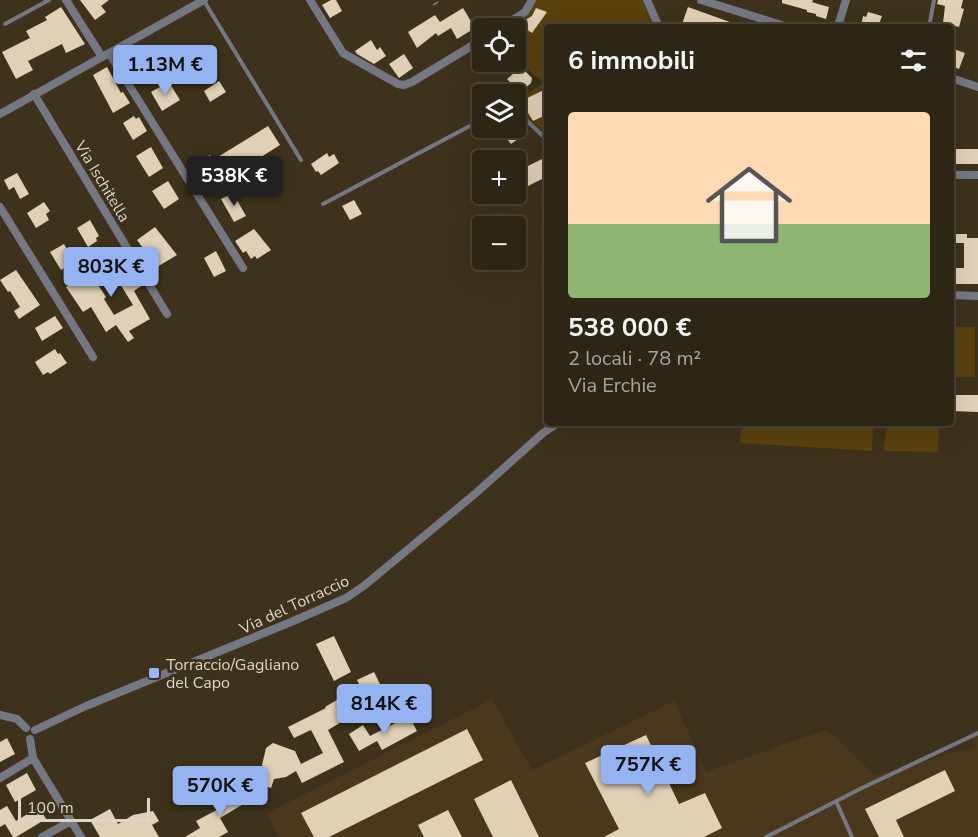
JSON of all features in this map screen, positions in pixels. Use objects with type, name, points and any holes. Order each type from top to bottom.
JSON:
[{"type":"street","points":[[66,0],[106,55],[243,268]]},
{"type":"street","points":[[0,114],[204,0]]},
{"type":"street","points":[[310,0],[343,53],[398,84],[404,85],[412,82],[472,46]]},
{"type":"street","points":[[516,18],[525,12],[532,0]]},
{"type":"street","points":[[647,0],[658,24]]},
{"type":"street","points":[[701,0],[778,24]]},
{"type":"street","points":[[839,24],[846,0]]},
{"type":"street","points":[[954,79],[978,87]]},
{"type":"street","name":"Via Ischitella","points":[[34,94],[167,314]]},
{"type":"street","points":[[954,175],[978,175]]},
{"type":"street","points":[[0,207],[93,357]]},
{"type":"street","points":[[954,295],[978,296]]},
{"type":"street","name":"Via del Torraccio","points":[[30,729],[346,598],[365,585],[476,493],[554,426]]},
{"type":"street","points":[[0,715],[17,719],[35,735],[30,739],[33,758],[81,837]]},
{"type":"street","points":[[0,778],[33,758]]},
{"type":"street","points":[[42,837],[70,821]]},
{"type":"lane","points":[[5,24],[49,0]]},
{"type":"lane","points":[[204,0],[301,160]]},
{"type":"lane","points":[[930,24],[934,0]]},
{"type":"lane","points":[[526,120],[544,137]]},
{"type":"lane","points":[[323,204],[472,125]]},
{"type":"lane","points":[[766,837],[978,733]]},
{"type":"lane","points":[[836,801],[852,837]]},
{"type":"path","points":[[433,5],[441,0]]},
{"type":"shaded area","points":[[535,0],[642,0],[654,24],[544,24],[544,83],[526,68],[526,18],[522,18],[530,13]]},
{"type":"shaded area","points":[[544,83],[544,131],[526,116],[526,95]]},
{"type":"shaded area","points":[[954,327],[975,327],[975,377],[954,377]]},
{"type":"shaded area","points":[[742,426],[873,426],[872,451],[740,443]]},
{"type":"shaded area","points":[[887,426],[939,426],[938,452],[884,451]]},
{"type":"shaded area","points":[[492,699],[532,770],[674,701],[707,772],[826,729],[875,775],[975,747],[970,732],[978,729],[978,837],[280,837],[266,814]]},
{"type":"building","points":[[80,0],[109,0],[101,6],[106,12],[95,20]]},
{"type":"building","points":[[336,0],[342,11],[330,18],[322,5]]},
{"type":"building","points":[[782,0],[813,0],[812,2],[829,7],[826,19],[807,12],[807,10],[782,3]]},
{"type":"building","points":[[938,0],[963,0],[961,8],[964,9],[959,27],[943,23],[945,6],[937,4]]},
{"type":"building","points":[[61,7],[85,44],[66,53],[62,44],[28,61],[33,70],[16,79],[2,52],[30,38],[26,31],[47,20],[45,17]]},
{"type":"building","points":[[688,7],[735,24],[682,24]]},
{"type":"building","points":[[463,8],[472,23],[472,30],[457,39],[451,28],[438,36],[436,33],[417,48],[408,32],[435,15],[440,22]]},
{"type":"building","points":[[536,8],[547,12],[532,33],[526,29],[526,20],[532,16]]},
{"type":"building","points":[[868,12],[882,16],[879,24],[862,24],[863,16],[866,17]]},
{"type":"building","points":[[371,40],[377,50],[380,47],[386,56],[374,64],[355,51]]},
{"type":"building","points":[[954,49],[965,53],[959,69],[954,67]]},
{"type":"building","points":[[151,54],[158,67],[142,79],[139,74],[136,75],[130,64]]},
{"type":"building","points":[[404,54],[413,68],[399,78],[389,64]]},
{"type":"building","points":[[107,67],[121,93],[123,92],[130,103],[113,113],[93,75]]},
{"type":"building","points":[[515,72],[526,72],[532,78],[531,83],[526,88],[526,84],[512,84],[507,79]]},
{"type":"building","points":[[219,81],[226,92],[210,102],[204,91]]},
{"type":"building","points":[[169,82],[180,100],[162,111],[151,92]]},
{"type":"building","points":[[544,90],[544,116],[533,121],[526,109],[526,99]]},
{"type":"building","points":[[134,116],[136,119],[139,117],[147,131],[133,140],[123,123]]},
{"type":"building","points":[[268,126],[280,145],[236,173],[234,170],[207,187],[194,165],[210,155],[213,160]]},
{"type":"building","points":[[506,138],[520,138],[511,144]]},
{"type":"building","points":[[151,147],[163,168],[149,177],[136,156]]},
{"type":"building","points":[[954,149],[978,149],[978,164],[954,164]]},
{"type":"building","points":[[327,153],[329,157],[334,154],[339,163],[321,175],[311,164]]},
{"type":"building","points":[[544,158],[544,178],[526,187],[526,167]]},
{"type":"building","points":[[17,173],[29,194],[20,199],[14,187],[9,190],[4,180]]},
{"type":"building","points":[[168,181],[179,199],[164,209],[152,191]]},
{"type":"building","points":[[233,193],[246,216],[234,222],[221,199]]},
{"type":"building","points":[[354,200],[362,214],[350,220],[342,206]]},
{"type":"building","points":[[44,202],[50,211],[46,214],[49,220],[36,228],[27,213]]},
{"type":"building","points":[[90,220],[99,236],[96,238],[97,241],[88,247],[77,228]]},
{"type":"building","points":[[155,227],[177,255],[157,267],[137,240]]},
{"type":"building","points":[[254,229],[271,250],[257,259],[255,256],[251,259],[246,251],[243,253],[235,241]]},
{"type":"building","points":[[954,234],[967,234],[967,238],[978,238],[978,284],[954,284],[954,268],[964,268],[964,243],[954,243]]},
{"type":"building","points":[[64,244],[74,262],[61,270],[50,252]]},
{"type":"building","points":[[216,251],[226,271],[214,277],[204,258]]},
{"type":"building","points":[[120,252],[141,286],[134,291],[150,319],[129,331],[134,338],[128,342],[116,325],[106,332],[91,307],[83,312],[66,287],[89,271],[106,297],[104,299],[114,315],[133,305],[106,261]]},
{"type":"building","points":[[16,270],[40,305],[19,319],[14,311],[20,307],[0,280]]},
{"type":"building","points":[[55,316],[63,328],[42,341],[35,328]]},
{"type":"building","points":[[55,349],[67,363],[50,374],[48,372],[43,375],[35,362]]},
{"type":"building","points":[[954,395],[978,395],[978,412],[954,411]]},
{"type":"building","points":[[334,636],[351,672],[334,681],[316,644]]},
{"type":"building","points":[[374,672],[385,694],[368,702],[357,680]]},
{"type":"building","points":[[347,694],[358,712],[328,730],[344,762],[302,783],[296,771],[286,777],[274,779],[271,788],[262,785],[256,777],[266,771],[262,765],[266,748],[273,743],[295,751],[301,764],[323,753],[311,730],[294,738],[288,727],[326,708]]},
{"type":"building","points":[[409,716],[417,731],[382,750],[377,741],[359,751],[349,734],[363,725],[370,736]]},
{"type":"building","points":[[467,729],[483,760],[329,837],[314,837],[301,813]]},
{"type":"building","points":[[646,735],[679,804],[705,793],[722,828],[704,837],[604,837],[619,829],[585,763]]},
{"type":"building","points":[[7,738],[15,754],[0,762],[0,742]]},
{"type":"building","points":[[945,770],[955,791],[896,820],[904,837],[879,837],[865,809]]},
{"type":"building","points":[[27,773],[36,790],[15,802],[6,785]]},
{"type":"building","points":[[199,774],[210,794],[192,805],[186,794],[190,779]]},
{"type":"building","points":[[511,780],[539,837],[493,837],[474,799]]},
{"type":"building","points":[[246,788],[252,799],[220,818],[228,832],[219,837],[185,837],[200,828],[196,821],[226,805],[224,801]]},
{"type":"building","points":[[7,806],[16,821],[39,807],[46,819],[13,837],[5,824],[0,827],[0,810]]},
{"type":"building","points":[[110,809],[118,824],[133,815],[153,811],[159,821],[152,825],[159,837],[100,837],[90,820]]},
{"type":"building","points":[[448,810],[462,837],[424,837],[418,825]]},
{"type":"place","name":"Torraccio/Gagliano del Capo","points":[[154,673]]}]
